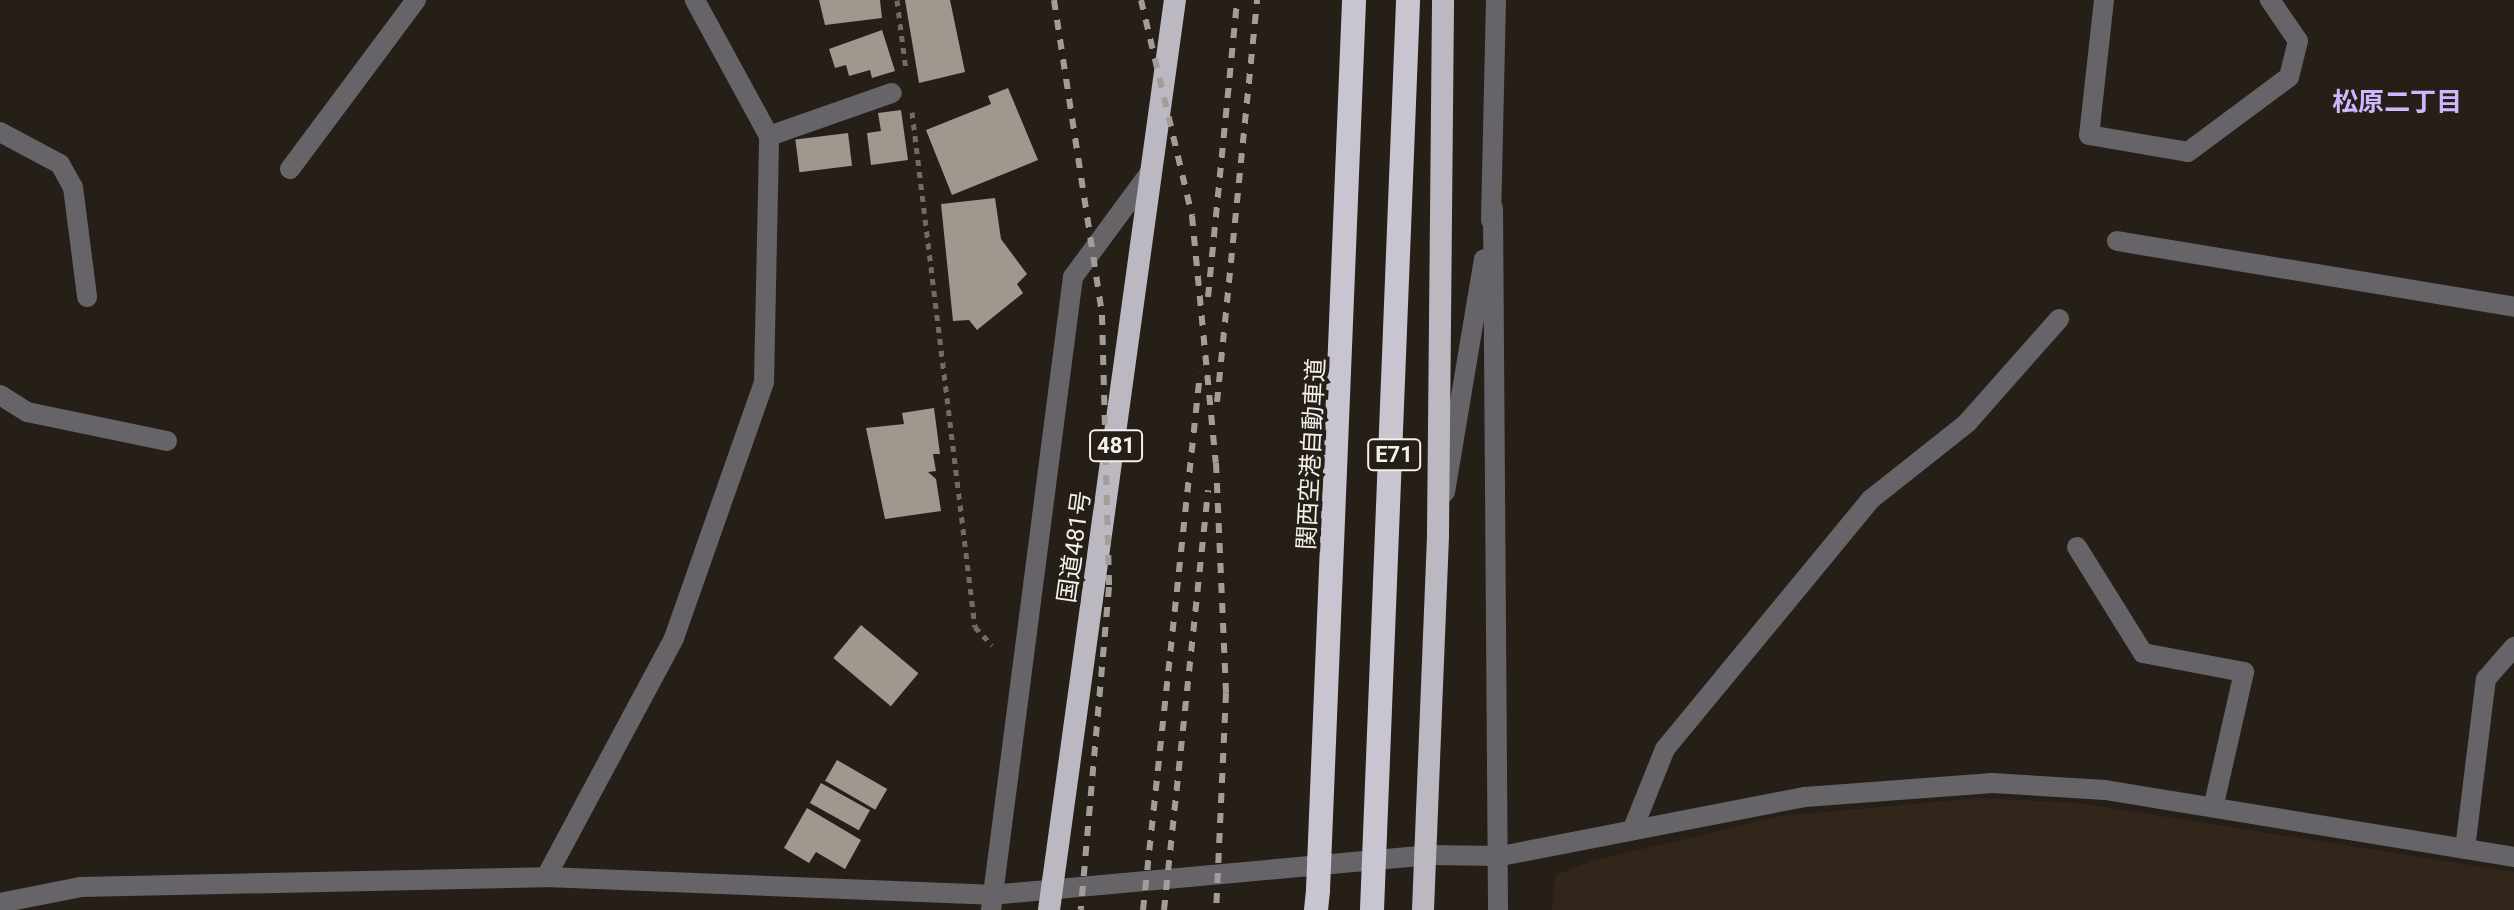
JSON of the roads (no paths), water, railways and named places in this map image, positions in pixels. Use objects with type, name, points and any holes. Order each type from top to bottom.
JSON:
[{"type":"highway","name":"国道481号","points":[[1050,901],[1157,163],[1175,0]]},
{"type":"highway","name":"関西空港自動車道","points":[[1316,910],[1344,374],[1354,0]]},
{"type":"highway","name":"E71","points":[[1372,910],[1408,0]]},
{"type":"highway","points":[[1423,910],[1438,534],[1443,0]]},
{"type":"street","points":[[290,169],[416,0]]},
{"type":"street","points":[[546,877],[674,638],[764,382],[769,136],[695,0]]},
{"type":"street","points":[[1496,0],[1493,208],[1501,856],[1498,910]]},
{"type":"street","points":[[2104,0],[2089,135],[2188,152],[2289,77],[2298,41],[2270,0]]},
{"type":"street","points":[[769,136],[892,93]]},
{"type":"street","points":[[0,132],[60,164],[73,187],[87,297]]},
{"type":"street","points":[[991,903],[1073,277],[1157,163]]},
{"type":"street","points":[[1438,534],[1493,208]]},
{"type":"street","points":[[2117,241],[2514,307]]},
{"type":"street","points":[[1634,826],[1665,749],[1870,500],[1967,423],[2059,319]]},
{"type":"street","points":[[0,395],[27,412],[167,441]]},
{"type":"street","points":[[2077,547],[2143,653],[2244,672],[2213,808]]},
{"type":"street","points":[[2465,849],[2486,679],[2514,647]]},
{"type":"street","points":[[0,903],[81,887],[161,889],[546,877],[991,903],[1050,901],[1427,855],[1501,856],[1634,826],[1805,797],[1992,783],[2213,808],[2514,857]]},
{"type":"street","points":[[154,910],[161,889]]},
{"type":"railway","points":[[1054,0],[1102,315],[1109,587],[1081,910]]},
{"type":"railway","points":[[1141,0],[1192,216],[1216,463],[1226,693],[1216,910]]},
{"type":"railway","points":[[1208,297],[1237,0]]},
{"type":"railway","points":[[1217,402],[1257,0]]},
{"type":"railway","points":[[1143,910],[1200,373]]},
{"type":"railway","points":[[1164,910],[1208,490]]},
{"type":"district","name":"松原二丁目","points":[[2397,103]]}]
